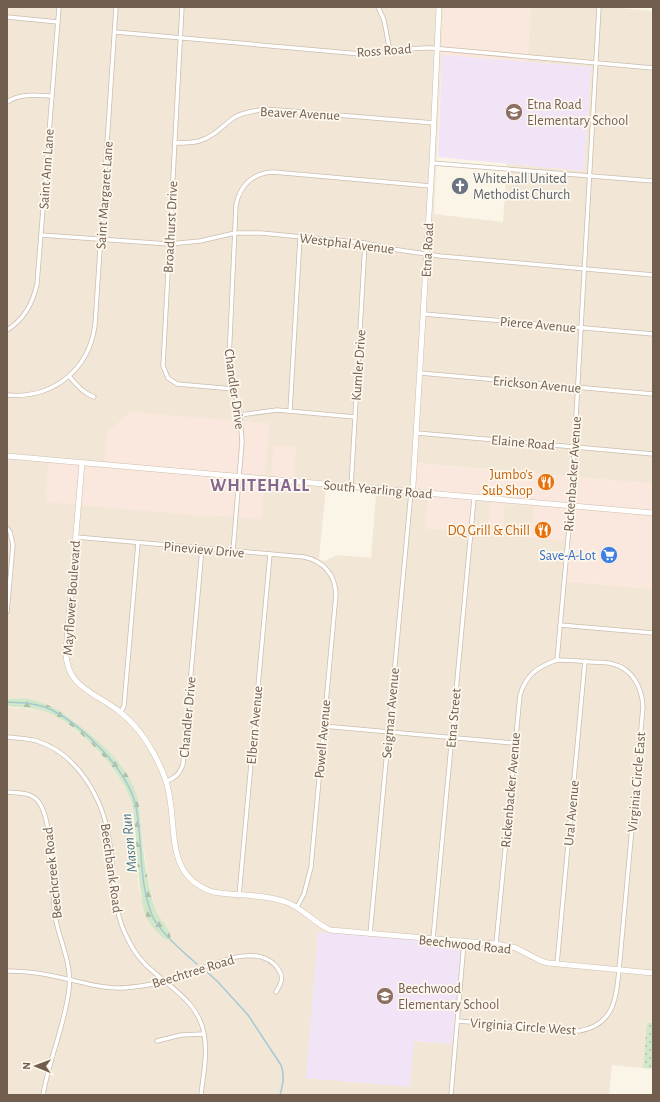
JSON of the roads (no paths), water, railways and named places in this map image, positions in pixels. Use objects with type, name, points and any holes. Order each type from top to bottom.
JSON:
[{"type":"street","name":"Saint Ann Lane","points":[[7,330],[15,325],[30,307],[38,284],[59,7]]},
{"type":"street","name":"Saint Margaret Lane","points":[[7,395],[24,395],[41,392],[58,384],[69,376],[84,358],[92,342],[94,334],[101,239],[116,7]]},
{"type":"street","name":"Broadhurst Drive","points":[[182,7],[163,360],[164,371],[168,378],[177,384],[234,389]]},
{"type":"street","points":[[378,7],[384,20],[390,52]]},
{"type":"street","name":"Etna Road","points":[[411,492],[413,486],[424,314],[439,7]]},
{"type":"street","name":"Rickenbacker Avenue","points":[[496,944],[514,743],[520,695],[524,682],[538,668],[557,660],[571,506],[600,7]]},
{"type":"street","points":[[7,17],[58,22]]},
{"type":"street","name":"Ross Road","points":[[115,32],[361,54],[390,52],[420,47],[653,68]]},
{"type":"street","points":[[7,102],[25,95],[52,96]]},
{"type":"street","name":"Beaver Avenue","points":[[175,142],[191,143],[200,141],[215,133],[227,123],[242,114],[265,109],[434,123]]},
{"type":"street","points":[[432,163],[653,181]]},
{"type":"street","name":"Chandler Drive","points":[[233,551],[242,442],[240,415],[230,371],[228,347],[237,198],[247,182],[260,174],[274,172],[431,186]]},
{"type":"street","name":"Westphal Avenue","points":[[41,235],[169,244],[195,242],[235,233],[261,234],[365,243],[427,254],[653,275]]},
{"type":"street","points":[[290,411],[300,237]]},
{"type":"street","name":"Kumler Drive","points":[[351,486],[365,243]]},
{"type":"street","name":"Pierce Avenue","points":[[424,314],[653,334]]},
{"type":"street","name":"Erickson Avenue","points":[[420,373],[653,394]]},
{"type":"street","points":[[69,376],[82,391],[87,395],[94,397]]},
{"type":"street","points":[[240,415],[265,411],[290,411],[355,416]]},
{"type":"street","name":"Elaine Road","points":[[416,433],[653,454]]},
{"type":"street","name":"South Yearling Road","points":[[7,456],[653,513]]},
{"type":"street","name":"Mayflower Boulevard","points":[[82,463],[66,652],[67,666],[79,685],[121,712],[145,739],[153,752],[166,781],[172,810],[176,853],[180,867],[194,883],[204,890],[239,896],[278,899],[296,907],[330,930],[370,934]]},
{"type":"street","name":"Seigman Avenue","points":[[370,934],[411,492]]},
{"type":"street","name":"Etna Street","points":[[433,939],[474,498]]},
{"type":"street","points":[[7,528],[10,532],[13,545],[7,612]]},
{"type":"street","name":"Pineview Drive","points":[[76,537],[311,559],[318,562],[329,571]]},
{"type":"street","points":[[121,712],[124,706],[138,543]]},
{"type":"street","name":"Chandler Drive","points":[[166,781],[172,779],[180,773],[183,764],[202,548]]},
{"type":"street","name":"Elbern Avenue","points":[[239,896],[270,554]]},
{"type":"street","name":"Powell Avenue","points":[[296,907],[304,894],[310,867],[336,594],[334,582],[329,571]]},
{"type":"street","points":[[560,625],[653,633]]},
{"type":"street","name":"Virginia Circle East","points":[[557,660],[614,664],[632,675],[643,698],[619,970]]},
{"type":"street","name":"Ural Avenue","points":[[556,964],[585,661]]},
{"type":"street","points":[[323,726],[514,743]]},
{"type":"street","name":"Beechbank Road","points":[[7,737],[35,740],[51,747],[75,767],[93,790],[104,817],[109,838],[115,906],[130,944],[138,956],[192,1005],[200,1018],[205,1046],[201,1095]]},
{"type":"street","name":"Beechcreek Road","points":[[7,792],[31,796],[38,802],[44,814],[47,823],[50,846],[54,913],[67,958],[70,980],[67,1006],[49,1064],[43,1095]]},
{"type":"street","name":"Beechwood Road","points":[[370,934],[496,944],[516,948],[541,961],[556,964],[653,973]]},
{"type":"street","points":[[451,1095],[464,942]]},
{"type":"street","name":"Beechtree Road","points":[[7,971],[40,974],[102,987],[119,988],[144,986],[164,981],[232,958],[258,956],[273,963],[282,976],[281,984],[276,992]]},
{"type":"street","name":"Virginia Circle West","points":[[458,1021],[569,1031],[584,1030],[598,1024],[612,1010],[616,997],[619,970]]},
{"type":"street","points":[[157,1041],[181,1035],[204,1034]]},
{"type":"waterway","name":"Mason Run","points":[[7,702],[36,705],[52,710],[64,717],[90,738],[115,765],[132,793],[136,807],[143,875],[152,915],[165,934],[197,964]]},
{"type":"waterway","name":"Mason Run","points":[[207,972],[248,1015],[281,1065],[283,1080],[280,1095]]},
{"type":"place","name":"Etna Road Elementary School","points":[[514,112]]},
{"type":"place","name":"Whitehall United Methodist Church","points":[[460,186]]},
{"type":"place","name":"Jumbo's Sub Shop","points":[[546,482]]},
{"type":"place","name":"DQ Grill & Chill","points":[[543,530]]},
{"type":"place","name":"Save-A-Lot","points":[[609,555]]},
{"type":"place","name":"Beechwood Elementary School","points":[[385,996]]},
{"type":"district","name":"WHITEHALL","points":[[260,485]]}]
